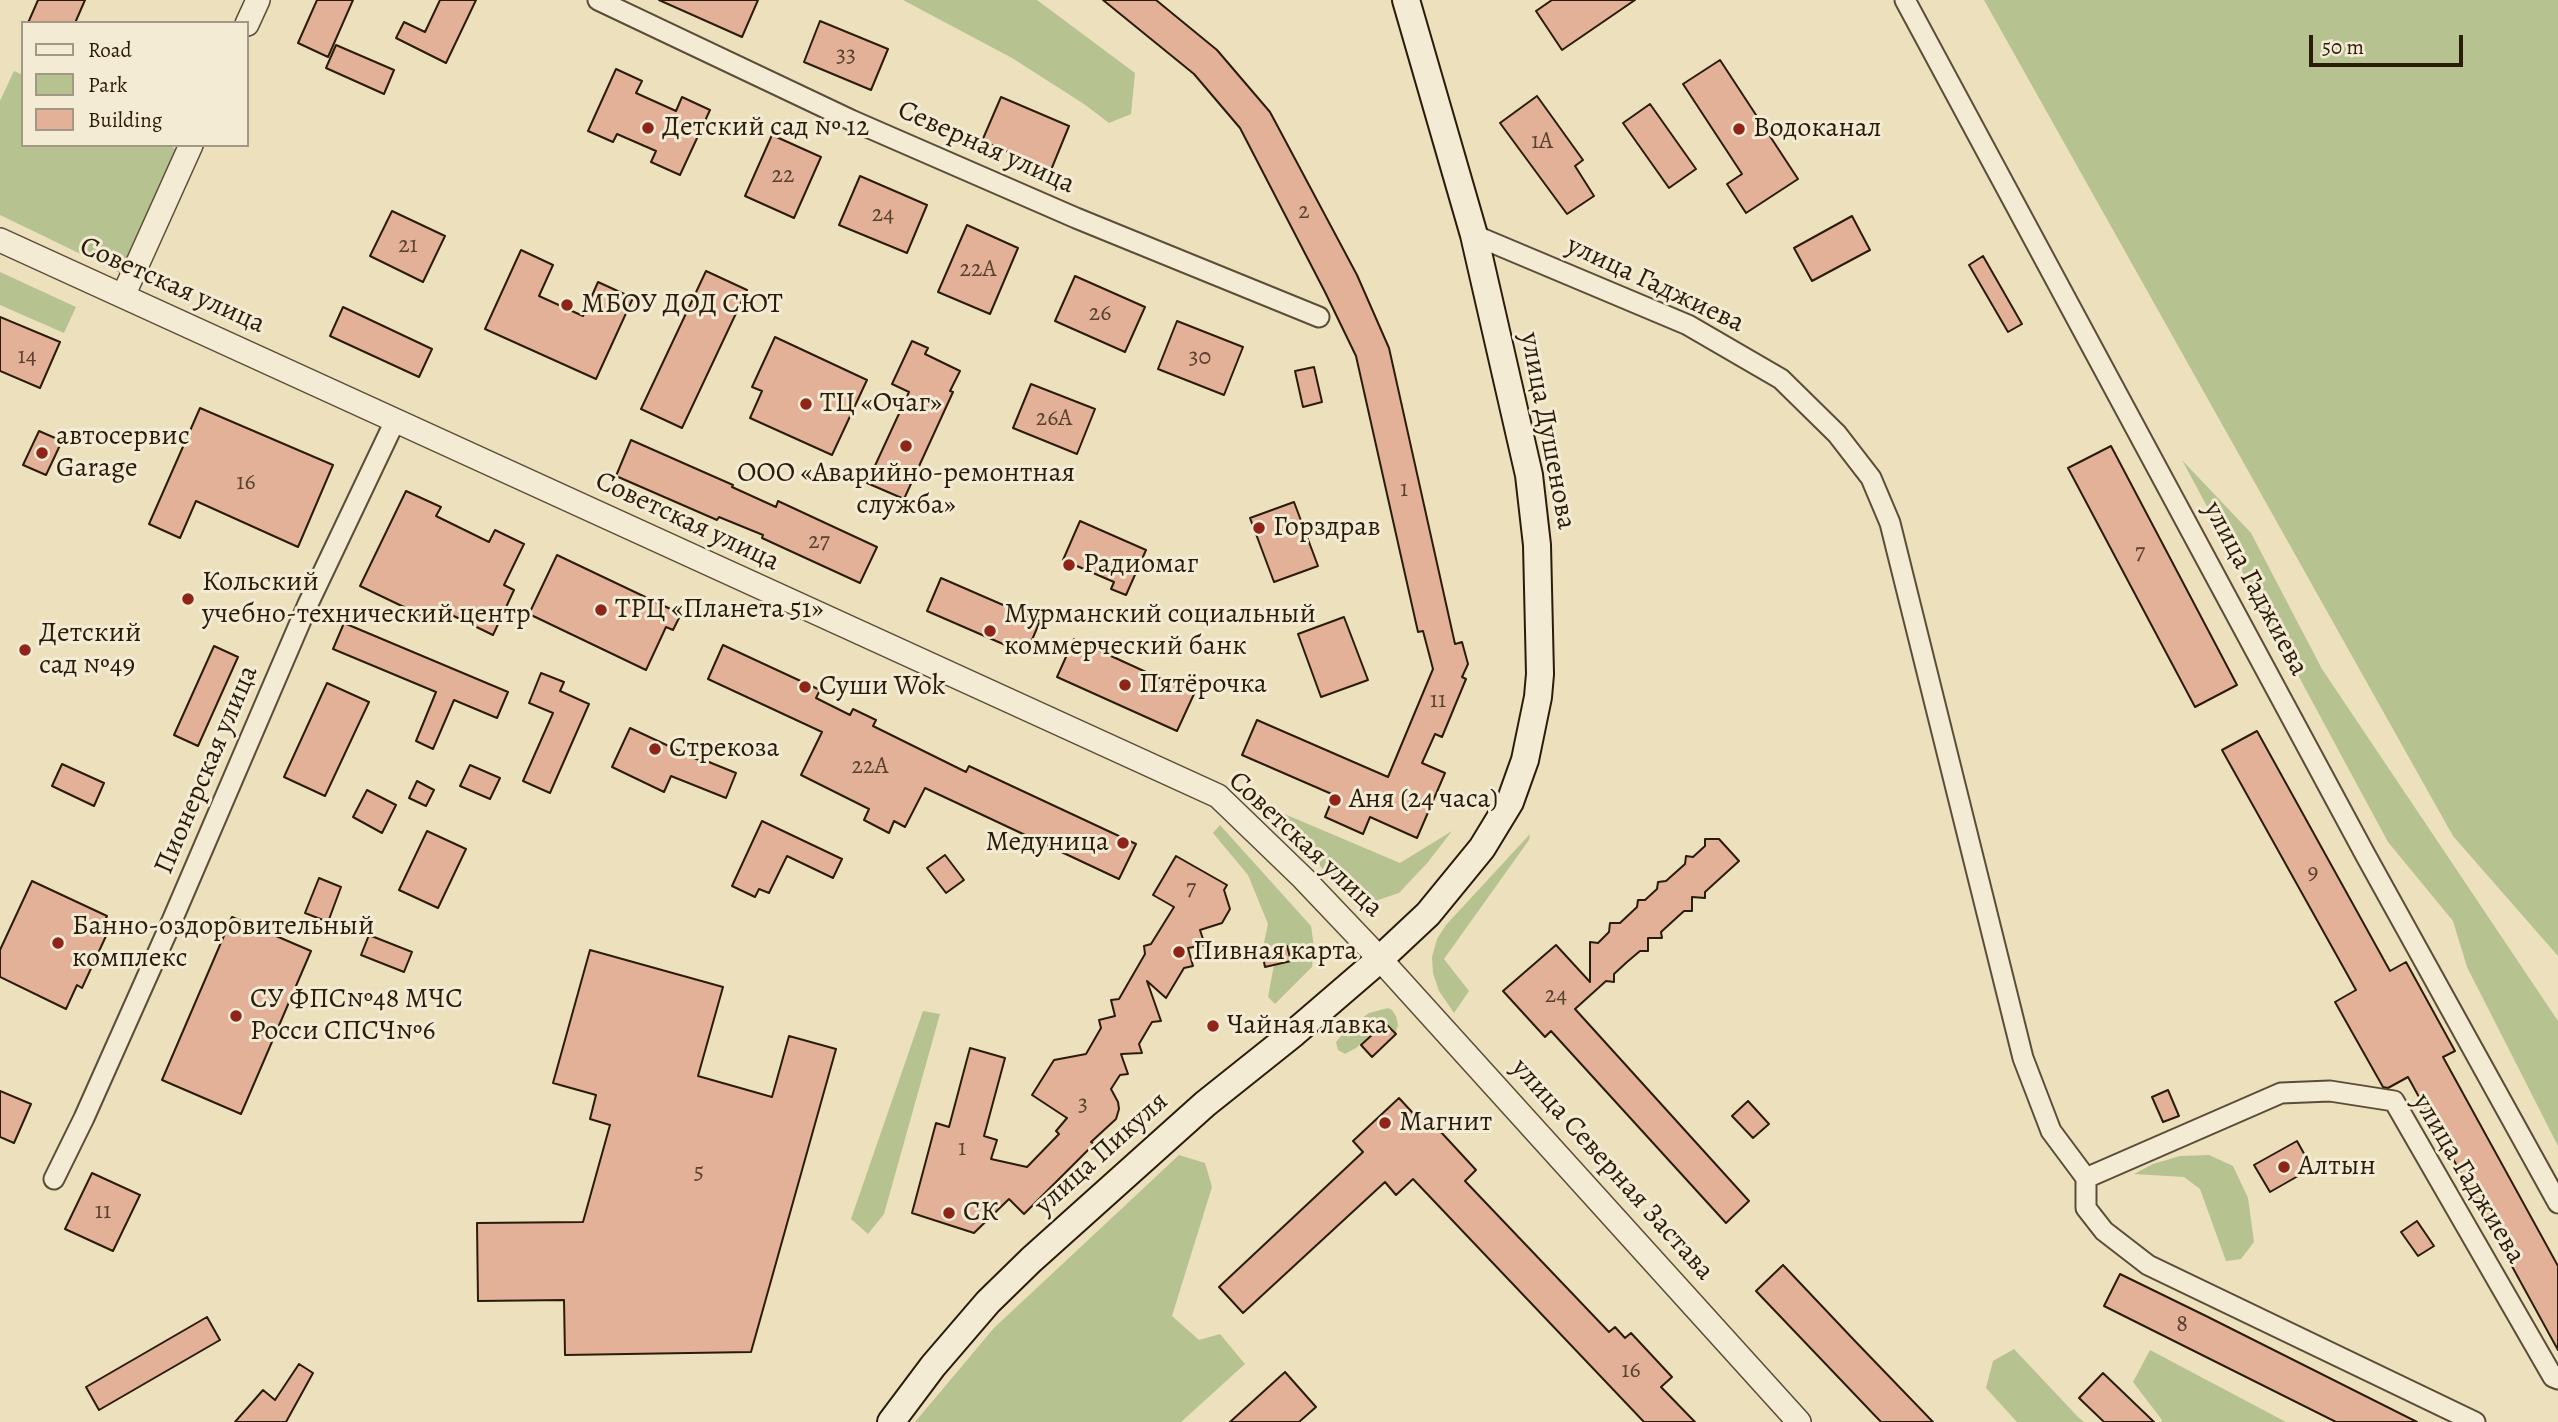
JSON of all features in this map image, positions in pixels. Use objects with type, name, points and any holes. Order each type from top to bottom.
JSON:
[{"type":"main road","name":"улица Душенова","points":[[1380,959],[1428,914],[1482,848],[1510,802],[1525,760],[1538,697],[1537,545],[1529,475],[1474,235],[1406,0]]},
{"type":"main road","name":"улица Пикуля","points":[[891,1422],[933,1366],[988,1302],[1031,1259],[1205,1104],[1294,1033],[1380,959]]},
{"type":"street","points":[[248,22],[258,0]]},
{"type":"street","name":"Северная улица","points":[[598,0],[851,120],[1076,218],[1319,317]]},
{"type":"street","name":"улица Гаджиева","points":[[1905,0],[2372,867],[2558,1203]]},
{"type":"street","points":[[123,296],[190,147]]},
{"type":"street","name":"улица Гаджиева","points":[[1474,235],[1688,325],[1781,379],[1837,434],[1871,478],[1890,523],[2023,1058],[2051,1131],[2086,1178],[2281,1093],[2330,1091],[2394,1101],[2553,1377],[2558,1379]]},
{"type":"street","name":"Советская улица","points":[[0,240],[1218,796],[1303,878],[1380,959]]},
{"type":"street","name":"Пионерская улица","points":[[54,1179],[172,923],[308,604],[395,421]]},
{"type":"street","name":"улица Северная Застава","points":[[1380,959],[1799,1422]]},
{"type":"street","points":[[2086,1178],[2086,1208],[2104,1231],[2148,1265],[2475,1422]]},
{"type":"green space","points":[[903,0],[1037,0],[1135,73],[1131,114],[1109,123],[1012,58]]},
{"type":"green space","points":[[1984,0],[2558,0],[2558,956],[2453,836]]},
{"type":"green space","points":[[14,71],[21,74],[21,147],[172,147],[179,151],[120,273],[0,215],[0,101]]},
{"type":"green space","points":[[0,272],[76,307],[64,333],[0,305]]},
{"type":"green space","points":[[2182,460],[2251,533],[2322,669],[2558,1021],[2558,1146],[2467,967],[2453,921],[2388,842]]},
{"type":"green space","points":[[1268,807],[1400,863],[1452,831],[1399,893],[1372,902],[1345,894]]},
{"type":"green space","points":[[1220,825],[1311,926],[1314,947],[1312,967],[1275,1004],[1268,997],[1274,965],[1290,961],[1287,946],[1262,952],[1268,924],[1248,875],[1213,833]]},
{"type":"green space","points":[[1530,834],[1529,840],[1444,959],[1469,991],[1454,1013],[1439,991],[1433,973],[1432,957],[1437,939],[1446,925]]},
{"type":"green space","points":[[1388,1008],[1396,1016],[1398,1025],[1395,1035],[1384,1023],[1356,1048],[1345,1054],[1338,1050],[1336,1042],[1346,1030],[1369,1013]]},
{"type":"green space","points":[[923,1011],[940,1014],[884,1214],[868,1234],[851,1219]]},
{"type":"green space","points":[[1179,1155],[1205,1163],[1212,1187],[1172,1316],[1199,1340],[1220,1334],[1245,1364],[1181,1422],[915,1422],[994,1328]]},
{"type":"green space","points":[[2209,1155],[2233,1166],[2248,1198],[2254,1242],[2241,1259],[2226,1261],[2200,1189],[2184,1177],[2134,1174],[2153,1164],[2180,1156]]},
{"type":"green space","points":[[2014,1349],[2084,1422],[2017,1422],[1986,1388],[1993,1361]]},
{"type":"green space","points":[[2150,1350],[2286,1422],[2161,1422],[2133,1382]]},
{"type":"building","points":[[38,0],[85,0],[76,21],[29,21]]},
{"type":"building","points":[[317,0],[353,0],[328,57],[298,43]]},
{"type":"building","points":[[440,0],[476,0],[446,63],[396,38],[404,22],[425,32]]},
{"type":"building","points":[[659,0],[758,0],[742,37]]},
{"type":"building","points":[[1103,0],[1156,0],[1217,50],[1270,112],[1357,275],[1389,348],[1455,644],[1462,642],[1468,664],[1462,677],[1466,679],[1442,737],[1435,734],[1422,763],[1445,773],[1417,838],[1370,817],[1363,834],[1325,817],[1334,795],[1242,755],[1257,720],[1388,777],[1433,669],[1423,631],[1418,632],[1356,356],[1325,292],[1240,128],[1194,74]]},
{"type":"building","points":[[1552,0],[1635,0],[1562,50],[1536,11]]},
{"type":"building","points":[[820,21],[888,49],[871,90],[804,62]]},
{"type":"building","points":[[336,45],[394,70],[384,94],[326,68]]},
{"type":"building","name":"Водоканал","points":[[1720,60],[1798,179],[1746,213],[1727,184],[1742,174],[1683,84]]},
{"type":"building","points":[[616,69],[642,81],[636,93],[676,111],[682,97],[710,110],[680,175],[651,162],[656,151],[617,134],[613,142],[588,131]]},
{"type":"building","points":[[1537,96],[1583,160],[1575,166],[1594,196],[1567,214],[1500,123]]},
{"type":"building","points":[[1001,97],[1069,126],[1051,170],[982,141]]},
{"type":"building","points":[[1650,104],[1696,169],[1669,188],[1623,123]]},
{"type":"building","points":[[772,135],[821,157],[794,218],[745,196]]},
{"type":"building","points":[[860,176],[927,205],[907,253],[839,225]]},
{"type":"building","points":[[392,211],[445,236],[423,282],[370,256]]},
{"type":"building","points":[[1852,216],[1870,250],[1812,281],[1794,248]]},
{"type":"building","points":[[967,225],[1018,248],[990,314],[938,292]]},
{"type":"building","points":[[521,250],[553,265],[539,296],[583,316],[598,282],[633,298],[596,379],[485,329]]},
{"type":"building","points":[[1983,256],[2022,324],[2008,332],[1969,265]]},
{"type":"building","points":[[706,271],[747,290],[682,428],[641,409]]},
{"type":"building","points":[[1075,276],[1145,307],[1125,352],[1055,321]]},
{"type":"building","points":[[343,307],[432,349],[419,377],[330,336]]},
{"type":"building","points":[[0,317],[60,342],[40,388],[0,371]]},
{"type":"building","points":[[1177,321],[1243,347],[1224,395],[1158,369]]},
{"type":"building","name":"ТЦ «Очаг»","points":[[775,337],[867,380],[832,455],[750,418],[762,391],[752,387]]},
{"type":"building","name":"ООО «Аварийно-ремонтная служба»","points":[[912,341],[928,348],[925,354],[960,371],[904,499],[867,483],[909,392],[892,384]]},
{"type":"building","points":[[1314,367],[1322,402],[1303,407],[1295,371]]},
{"type":"building","points":[[1031,384],[1095,409],[1077,454],[1013,428]]},
{"type":"building","points":[[200,408],[333,465],[298,547],[196,501],[180,538],[149,524]]},
{"type":"building","name":"автосервис Garage","points":[[39,431],[62,441],[46,475],[23,465]]},
{"type":"building","points":[[631,440],[776,507],[778,501],[877,547],[860,583],[762,538],[763,535],[719,517],[717,520],[616,476]]},
{"type":"building","points":[[2111,446],[2237,685],[2195,707],[2068,468]]},
{"type":"building","points":[[406,491],[441,507],[436,516],[489,542],[495,530],[524,544],[504,585],[514,590],[493,635],[435,607],[429,619],[360,586]]},
{"type":"building","points":[[1294,502],[1318,566],[1274,582],[1250,518]]},
{"type":"building","points":[[1080,521],[1146,550],[1126,595],[1111,589],[1114,582],[1063,560]]},
{"type":"building","name":"ТРЦ «Планета 51»","points":[[557,555],[681,614],[673,630],[666,627],[646,670],[529,614]]},
{"type":"building","points":[[941,578],[1040,621],[1026,654],[927,611]]},
{"type":"building","points":[[1344,617],[1368,680],[1321,697],[1298,634]]},
{"type":"building","points":[[344,623],[508,692],[497,718],[454,700],[433,749],[416,741],[436,692],[333,649]]},
{"type":"building","name":"Пятёрочка","points":[[1074,639],[1194,694],[1177,731],[1057,677]]},
{"type":"building","points":[[723,645],[820,690],[816,698],[850,715],[853,709],[876,720],[873,726],[966,772],[969,766],[1136,844],[1119,879],[925,788],[905,827],[894,821],[889,833],[864,820],[869,809],[801,775],[822,732],[708,679]]},
{"type":"building","points":[[214,646],[238,657],[198,746],[174,735]]},
{"type":"building","points":[[541,673],[564,682],[560,691],[589,704],[550,793],[523,781],[553,713],[529,703]]},
{"type":"building","points":[[327,683],[369,702],[325,796],[284,777]]},
{"type":"building","points":[[630,728],[703,762],[704,760],[736,773],[726,798],[671,776],[664,792],[612,767]]},
{"type":"building","points":[[2257,731],[2390,971],[2406,962],[2455,1051],[2443,1057],[2558,1266],[2558,1350],[2408,1077],[2388,1088],[2383,1087],[2335,1002],[2356,990],[2222,750]]},
{"type":"building","points":[[62,764],[104,783],[94,806],[52,786]]},
{"type":"building","points":[[470,765],[500,778],[490,799],[460,786]]},
{"type":"building","points":[[417,781],[434,790],[426,806],[409,798]]},
{"type":"building","points":[[367,790],[396,805],[382,833],[353,817]]},
{"type":"building","points":[[762,821],[842,859],[833,878],[787,856],[769,893],[759,889],[755,897],[732,886]]},
{"type":"building","points":[[427,831],[466,849],[438,908],[399,890]]},
{"type":"building","points":[[1705,839],[1719,839],[1739,861],[1705,892],[1705,898],[1692,897],[1692,911],[1684,911],[1661,932],[1662,938],[1648,938],[1648,951],[1640,951],[1627,962],[1614,974],[1614,982],[1606,981],[1575,1009],[1749,1201],[1726,1223],[1551,1031],[1545,1037],[1503,991],[1556,945],[1590,982],[1590,942],[1598,943],[1609,932],[1610,923],[1620,923],[1637,907],[1638,900],[1645,900],[1657,889],[1658,882],[1666,881],[1685,864],[1686,856],[1693,857],[1705,846]]},
{"type":"building","points":[[945,855],[964,880],[946,893],[927,868]]},
{"type":"building","points":[[1176,856],[1227,885],[1224,890],[1230,909],[1222,923],[1200,930],[1205,945],[1188,948],[1193,966],[1184,968],[1166,998],[1147,981],[1161,1021],[1152,1022],[1139,1044],[1142,1053],[1121,1054],[1128,1074],[1120,1075],[1111,1089],[1118,1102],[1116,1119],[1024,1214],[1009,1199],[974,1233],[912,1213],[936,1123],[949,1127],[970,1048],[1005,1058],[984,1136],[997,1140],[991,1159],[1027,1167],[1059,1134],[1056,1131],[1067,1118],[1032,1095],[1054,1060],[1086,1054],[1101,1028],[1099,1020],[1115,1016],[1111,1000],[1119,999],[1145,954],[1144,946],[1151,944],[1174,907],[1153,895]]},
{"type":"building","points":[[319,878],[341,887],[328,922],[305,913]]},
{"type":"building","name":"Банно-оздоровительный комплекс","points":[[32,881],[107,916],[99,933],[106,936],[82,988],[77,985],[66,1009],[0,977],[0,950]]},
{"type":"building","name":"СУ ФПС№48 МЧС Росси СПСЧ№6","points":[[232,917],[311,951],[241,1114],[162,1080]]},
{"type":"building","points":[[369,935],[412,952],[404,972],[361,955]]},
{"type":"building","points":[[1287,946],[1291,961],[1265,967],[1262,952]]},
{"type":"building","points":[[590,950],[723,987],[698,1076],[772,1097],[789,1036],[836,1049],[751,1352],[565,1355],[564,1300],[478,1301],[477,1223],[583,1222],[610,1125],[590,1119],[596,1095],[553,1083]]},
{"type":"building","points":[[1385,1023],[1396,1034],[1372,1057],[1361,1045]]},
{"type":"building","points":[[2168,1090],[2179,1116],[2163,1122],[2152,1097]]},
{"type":"building","points":[[0,1091],[31,1104],[14,1143],[0,1137]]},
{"type":"building","points":[[1399,1098],[1422,1123],[1428,1118],[1476,1170],[1465,1181],[1609,1332],[1615,1327],[1625,1338],[1631,1333],[1672,1377],[1661,1387],[1695,1422],[1644,1422],[1413,1179],[1396,1195],[1385,1182],[1243,1313],[1219,1287],[1363,1152],[1353,1141]]},
{"type":"building","points":[[1748,1101],[1769,1124],[1753,1138],[1732,1116]]},
{"type":"building","points":[[2297,1141],[2312,1168],[2270,1192],[2254,1165]]},
{"type":"building","points":[[92,1173],[140,1195],[113,1251],[65,1229]]},
{"type":"building","points":[[2417,1221],[2434,1246],[2418,1256],[2401,1232]]},
{"type":"building","points":[[1783,1265],[1933,1422],[1881,1422],[1756,1291]]},
{"type":"building","points":[[2120,1274],[2417,1422],[2336,1422],[2104,1306]]},
{"type":"building","points":[[207,1317],[220,1340],[99,1410],[86,1387]]},
{"type":"building","points":[[299,1364],[313,1373],[286,1422],[235,1422],[263,1390],[275,1400]]},
{"type":"building","points":[[1285,1372],[1316,1407],[1299,1422],[1230,1422]]},
{"type":"building","points":[[2103,1373],[2154,1422],[2104,1422],[2079,1398]]},
{"type":"place","name":"Детский сад № 12","points":[[648,128]]},
{"type":"place","name":"Водоканал","points":[[1739,129]]},
{"type":"place","name":"МБОУ ДОД СЮТ","points":[[567,305]]},
{"type":"place","name":"ТЦ «Очаг»","points":[[806,404]]},
{"type":"place","name":"ООО «Аварийно-ремонтная служба»","points":[[906,446]]},
{"type":"place","name":"автосервис Garage","points":[[42,453]]},
{"type":"place","name":"Горздрав","points":[[1259,528]]},
{"type":"place","name":"Радиомаг","points":[[1069,565]]},
{"type":"place","name":"Кольский учебно-технический центр","points":[[188,599]]},
{"type":"place","name":"ТРЦ «Планета 51»","points":[[601,610]]},
{"type":"place","name":"Мурманский социальный коммерческий банк","points":[[990,631]]},
{"type":"place","name":"Детcкий сад №49","points":[[25,650]]},
{"type":"place","name":"Пятёрочка","points":[[1125,685]]},
{"type":"place","name":"Суши Wok","points":[[805,687]]},
{"type":"place","name":"Стрекоза","points":[[655,749]]},
{"type":"place","name":"Аня (24 часа)","points":[[1335,800]]},
{"type":"place","name":"Медуница","points":[[1123,843]]},
{"type":"place","name":"Банно-оздоровительный комплекс","points":[[58,943]]},
{"type":"place","name":"Пивная карта","points":[[1179,952]]},
{"type":"place","name":"СУ ФПС№48 МЧС Росси СПСЧ№6","points":[[236,1016]]},
{"type":"place","name":"Чайная лавка","points":[[1213,1026]]},
{"type":"place","name":"Магнит","points":[[1385,1123]]},
{"type":"place","name":"Алтын","points":[[2284,1167]]},
{"type":"place","name":"СК","points":[[949,1213]]}]
